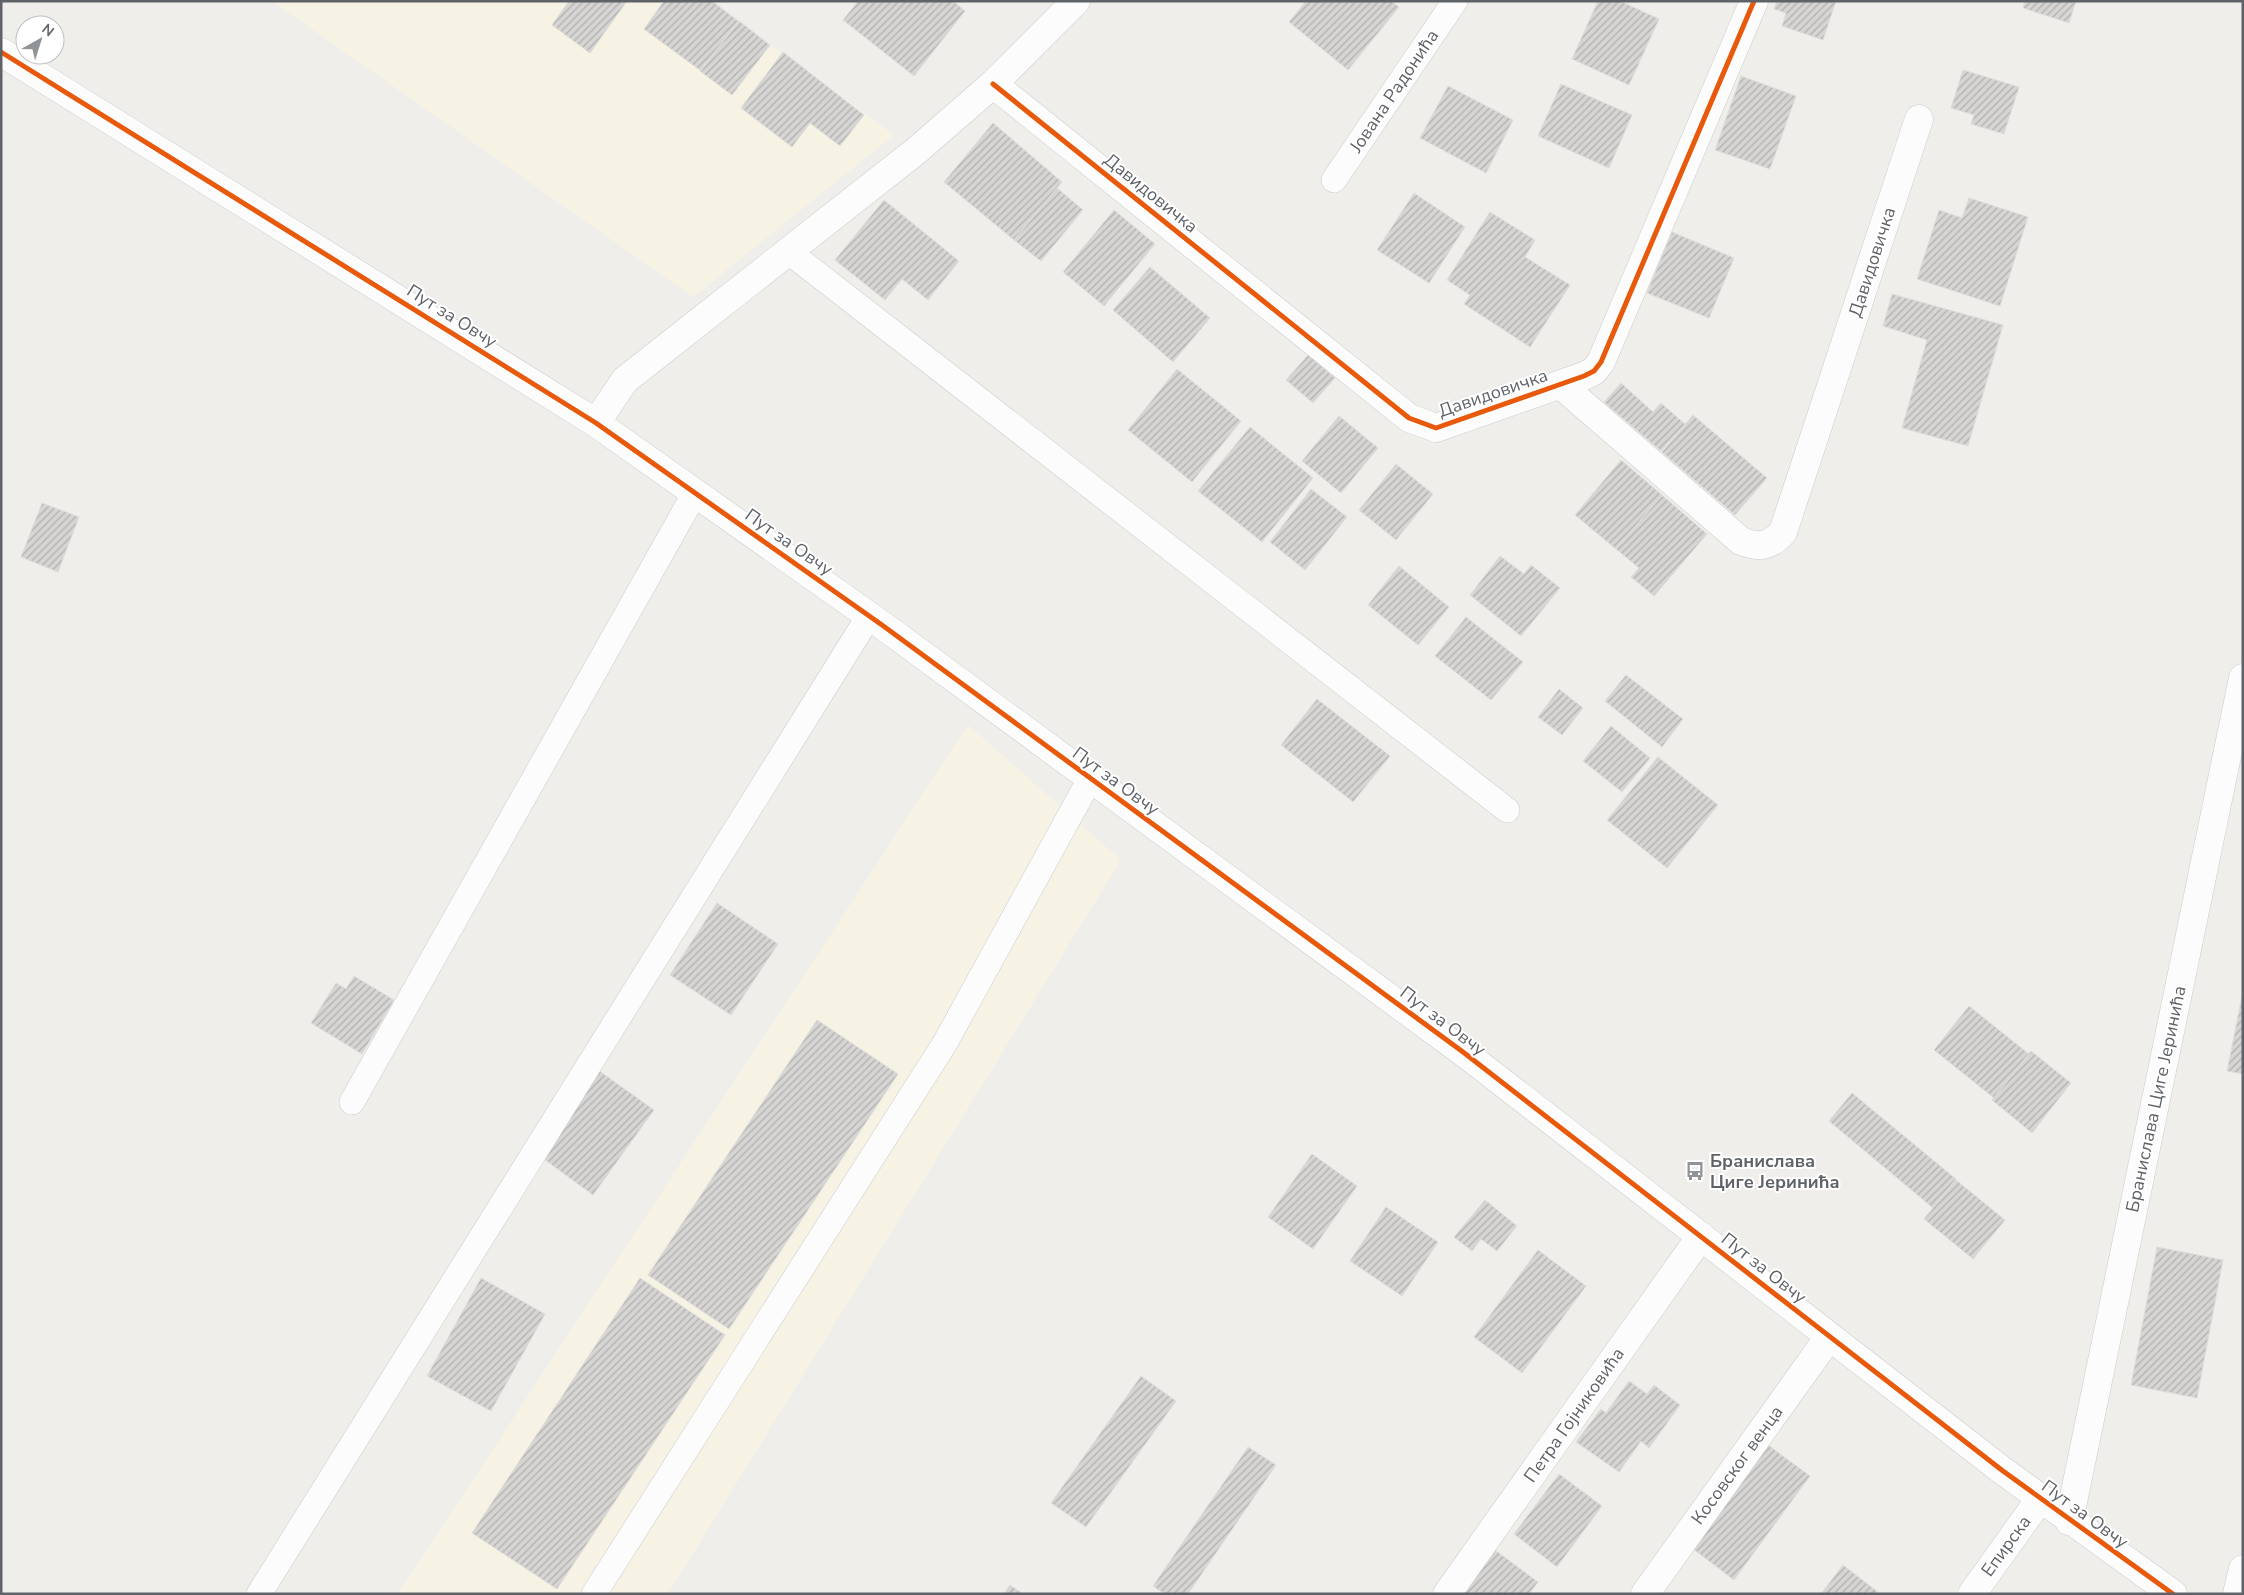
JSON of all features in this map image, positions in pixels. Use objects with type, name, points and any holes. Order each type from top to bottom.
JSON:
[{"type":"street","points":[[596,423],[625,380],[916,151],[993,84],[1077,1]]},
{"type":"street","name":"Давидовичка","points":[[993,84],[1409,418],[1436,428],[1584,376],[1594,371],[1601,362],[1754,1]]},
{"type":"street","name":"Пут за Овчу","points":[[1,52],[596,423],[695,492],[869,616],[1464,1052],[2040,1499],[2172,1594]]},
{"type":"street","name":"Давидовичка","points":[[1561,385],[1741,541],[1763,546],[1775,541],[1783,532],[1919,119]]},
{"type":"street","name":"Бранислава Циге Јеринића","points":[[2069,1521],[2243,678]]},
{"type":"street","name":"Петра Гојниковића","points":[[1447,1594],[1701,1236]]},
{"type":"street","name":"Косовског венца","points":[[1645,1594],[1829,1337]]},
{"type":"street","name":"Епирска","points":[[1972,1594],[2040,1499]]},
{"type":"street","points":[[2237,1594],[2243,1569]]},
{"type":"lane","name":"Јована Радонића","points":[[1334,180],[1455,1]]},
{"type":"lane","points":[[789,252],[1507,810]]},
{"type":"lane","points":[[352,1102],[695,492]]},
{"type":"lane","points":[[259,1594],[869,616]]},
{"type":"lane","points":[[594,1594],[945,1043],[1090,779]]},
{"type":"shaded area","points":[[272,1],[711,1],[894,135],[693,297]]},
{"type":"shaded area","points":[[968,725],[1121,860],[668,1594],[398,1594]]},
{"type":"building","points":[[569,1],[627,1],[590,53],[552,25]]},
{"type":"building","points":[[664,1],[712,1],[738,21],[701,71],[644,29]]},
{"type":"building","points":[[858,1],[953,1],[965,11],[914,76],[843,20]]},
{"type":"building","points":[[1306,1],[1391,1],[1399,7],[1348,70],[1289,22]]},
{"type":"building","points":[[1598,1],[1620,1],[1659,19],[1629,85],[1572,59]]},
{"type":"building","points":[[1777,1],[1836,1],[1823,40],[1782,26],[1786,13],[1774,9]]},
{"type":"building","points":[[2025,1],[2076,1],[2069,23],[2023,8]]},
{"type":"building","points":[[739,21],[770,45],[732,95],[700,71]]},
{"type":"building","points":[[783,52],[864,115],[840,146],[810,123],[792,147],[741,108]]},
{"type":"building","points":[[1963,70],[2019,87],[2004,134],[1971,124],[1974,115],[1951,108]]},
{"type":"building","points":[[1741,76],[1796,96],[1770,169],[1715,150]]},
{"type":"building","points":[[1561,84],[1632,115],[1609,168],[1538,136]]},
{"type":"building","points":[[1448,86],[1513,120],[1486,173],[1420,138]]},
{"type":"building","points":[[993,123],[1062,182],[1014,240],[944,182]]},
{"type":"building","points":[[1057,188],[1083,210],[1041,261],[1014,240]]},
{"type":"building","points":[[1414,193],[1465,227],[1429,283],[1377,250]]},
{"type":"building","points":[[1969,198],[2028,217],[2000,306],[1917,279],[1939,210],[1962,218]]},
{"type":"building","points":[[884,200],[959,261],[928,300],[902,279],[885,300],[835,260]]},
{"type":"building","points":[[1114,210],[1155,244],[1104,306],[1063,272]]},
{"type":"building","points":[[1490,212],[1535,240],[1525,257],[1570,285],[1530,347],[1464,304],[1470,295],[1447,280]]},
{"type":"building","points":[[1672,232],[1734,258],[1709,318],[1647,293]]},
{"type":"building","points":[[1150,267],[1210,318],[1173,362],[1113,310]]},
{"type":"building","points":[[1892,294],[2003,325],[1968,446],[1902,428],[1927,340],[1883,326]]},
{"type":"building","points":[[1308,355],[1335,378],[1313,403],[1286,380]]},
{"type":"building","points":[[1177,369],[1241,421],[1192,482],[1128,430]]},
{"type":"building","points":[[1621,383],[1653,412],[1661,403],[1685,424],[1661,451],[1604,402]]},
{"type":"building","points":[[1693,415],[1767,478],[1735,515],[1662,452]]},
{"type":"building","points":[[1339,416],[1378,448],[1341,493],[1302,461]]},
{"type":"building","points":[[1250,427],[1313,478],[1262,542],[1198,491]]},
{"type":"building","points":[[1621,460],[1662,495],[1616,549],[1575,515]]},
{"type":"building","points":[[1396,464],[1433,494],[1396,540],[1359,510]]},
{"type":"building","points":[[1311,489],[1347,517],[1305,570],[1270,542]]},
{"type":"building","points":[[1662,495],[1707,534],[1654,596],[1631,577],[1639,568],[1616,549]]},
{"type":"building","points":[[42,503],[79,517],[58,572],[21,557]]},
{"type":"building","points":[[1500,556],[1524,574],[1531,565],[1560,588],[1521,636],[1470,595]]},
{"type":"building","points":[[1399,566],[1449,607],[1418,645],[1368,605]]},
{"type":"building","points":[[1466,617],[1523,662],[1491,700],[1435,656]]},
{"type":"building","points":[[1626,675],[1683,719],[1662,747],[1605,701]]},
{"type":"building","points":[[1559,689],[1583,708],[1562,735],[1538,717]]},
{"type":"building","points":[[1317,699],[1390,756],[1353,802],[1281,745]]},
{"type":"building","points":[[1611,726],[1650,758],[1622,792],[1583,761]]},
{"type":"building","points":[[1658,757],[1718,805],[1667,868],[1607,820]]},
{"type":"building","points":[[717,903],[778,944],[731,1015],[670,975]]},
{"type":"building","points":[[354,976],[394,1000],[362,1054],[311,1023],[336,983],[346,989]]},
{"type":"building","points":[[2243,996],[2243,1074],[2227,1071]]},
{"type":"building","points":[[1969,1006],[2029,1054],[1994,1098],[1934,1050]]},
{"type":"building","points":[[817,1020],[898,1074],[729,1329],[648,1275]]},
{"type":"building","points":[[2031,1051],[2071,1083],[2032,1133],[1992,1100]]},
{"type":"building","points":[[598,1070],[654,1110],[593,1195],[537,1154]]},
{"type":"building","points":[[1852,1093],[1956,1179],[1933,1208],[1829,1121]]},
{"type":"building","points":[[1312,1154],[1357,1186],[1313,1249],[1268,1217]]},
{"type":"building","points":[[1956,1180],[2005,1220],[1973,1259],[1924,1219]]},
{"type":"building","points":[[1485,1200],[1517,1226],[1497,1251],[1481,1239],[1472,1251],[1454,1237]]},
{"type":"building","points":[[1386,1207],[1438,1242],[1402,1296],[1350,1261]]},
{"type":"building","points":[[2157,1247],[2223,1260],[2197,1398],[2131,1385]]},
{"type":"building","points":[[1538,1250],[1586,1286],[1522,1373],[1474,1337]]},
{"type":"building","points":[[481,1278],[545,1314],[491,1411],[427,1376]]},
{"type":"building","points":[[640,1278],[725,1335],[557,1589],[472,1533]]},
{"type":"building","points":[[1141,1376],[1176,1401],[1086,1527],[1051,1503]]},
{"type":"building","points":[[1629,1381],[1647,1394],[1654,1385],[1680,1405],[1649,1448],[1641,1441],[1619,1472],[1576,1442],[1601,1409],[1606,1413]]},
{"type":"building","points":[[1768,1445],[1810,1476],[1734,1580],[1692,1548]]},
{"type":"building","points":[[1248,1447],[1276,1465],[1188,1594],[1165,1594],[1153,1586]]},
{"type":"building","points":[[1559,1474],[1602,1506],[1557,1567],[1514,1534]]},
{"type":"building","points":[[1495,1550],[1538,1582],[1529,1594],[1463,1594]]},
{"type":"building","points":[[1843,1565],[1878,1592],[1876,1594],[1821,1594]]},
{"type":"building","points":[[1010,1585],[1023,1594],[1004,1594]]},
{"type":"cycle path","points":[[993,84],[1409,418],[1436,428],[1584,376],[1594,371],[1601,362],[1754,1]]},
{"type":"cycle path","points":[[1,52],[596,423],[882,625],[1463,1052],[2003,1471],[2173,1594]]},
{"type":"place","name":"Бранислава Циге Јеринића","points":[[1695,1171]]}]
